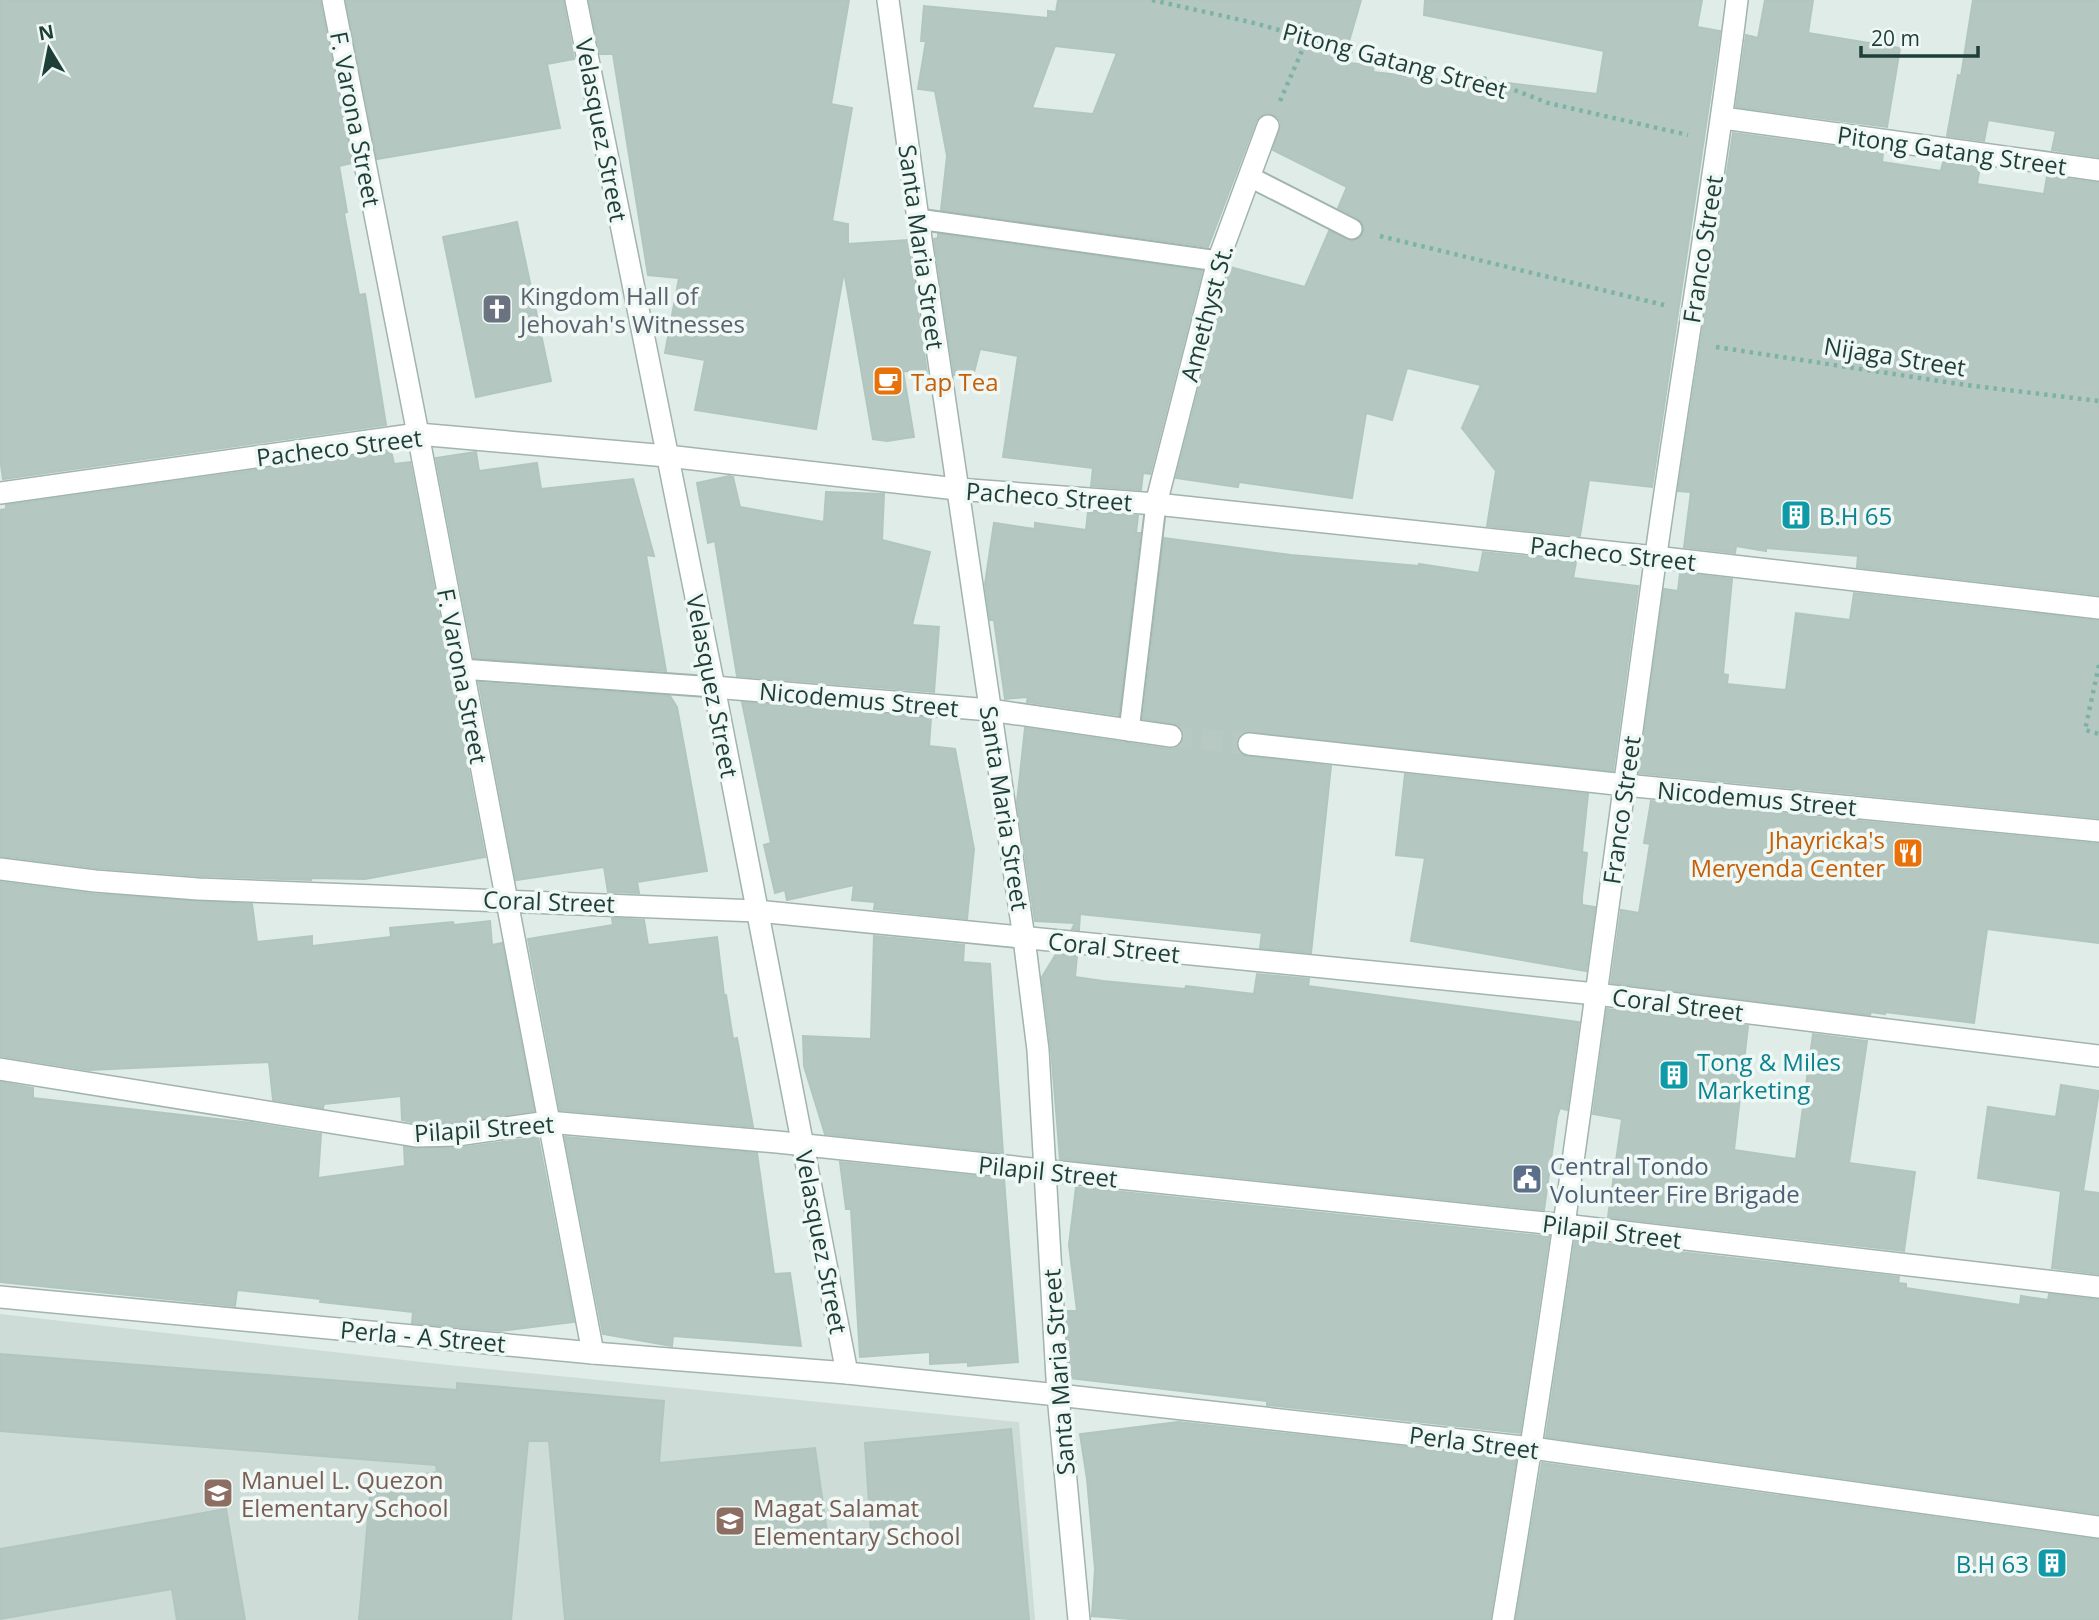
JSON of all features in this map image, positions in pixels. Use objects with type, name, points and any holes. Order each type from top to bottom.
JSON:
[{"type":"street","name":"F. Varona Street","points":[[332,0],[418,434],[593,1353]]},
{"type":"street","name":"Velasquez Street","points":[[576,0],[714,687],[847,1373]]},
{"type":"street","name":"Santa Maria Street","points":[[888,0],[1038,1050],[1058,1395],[1079,1620]]},
{"type":"street","name":"Franco Street","points":[[1503,1620],[1532,1448],[1656,557],[1720,142],[1737,0]]},
{"type":"street","name":"Pitong Gatang Street","points":[[1723,118],[2099,170]]},
{"type":"street","name":"Amethyst St.","points":[[1156,504],[1218,261],[1268,126]]},
{"type":"street","name":"Pacheco Street","points":[[0,493],[418,434],[667,456],[957,489],[1156,504],[1656,557],[2099,608]]},
{"type":"street","name":"Nicodemus Street","points":[[714,687],[990,710],[1171,736]]},
{"type":"street","name":"Nicodemus Street","points":[[1249,744],[1625,785],[2099,831]]},
{"type":"street","name":"Coral Street","points":[[0,869],[95,881],[198,889],[757,911],[1595,994],[2099,1056]]},
{"type":"street","name":"Pilapil Street","points":[[0,1069],[416,1136],[457,1135],[548,1122],[804,1145],[1564,1225],[2099,1287]]},
{"type":"street","name":"Perla - A Street","points":[[0,1297],[593,1353],[847,1373]]},
{"type":"street","name":"Perla Street","points":[[847,1373],[1532,1448],[2099,1527]]},
{"type":"lane","points":[[1250,177],[1352,229]]},
{"type":"lane","points":[[918,219],[1218,261]]},
{"type":"lane","points":[[1129,731],[1156,504]]},
{"type":"lane","name":"Nicodemus Street","points":[[461,669],[714,687]]},
{"type":"path","name":"Pitong Gatang Street","points":[[1152,0],[1308,37],[1380,58],[1486,79],[1548,103],[1720,142]]},
{"type":"path","points":[[1268,126],[1308,37]]},
{"type":"path","points":[[1352,229],[1692,310]]},
{"type":"path","name":"Nijaga Street","points":[[1687,343],[1966,385],[2099,401]]},
{"type":"path","points":[[2099,666],[2085,730],[2099,734]]},
{"type":"shaded area","points":[[0,1314],[448,1365],[1019,1422],[1035,1620],[0,1620]]},
{"type":"building","points":[[0,0],[320,0],[352,163],[339,166],[347,212],[344,213],[359,295],[365,294],[386,425],[3,479],[0,458]]},
{"type":"building","points":[[346,0],[563,0],[574,59],[547,64],[560,128],[377,159]]},
{"type":"building","points":[[589,0],[849,0],[831,104],[852,108],[832,221],[848,224],[848,244],[908,240],[927,373],[903,371],[914,437],[887,441],[873,439],[844,271],[816,429],[695,410],[705,360],[665,353],[679,278],[648,275],[613,54],[600,54]]},
{"type":"building","points":[[1058,0],[1361,0],[1343,62],[1374,66],[1373,72],[1451,81],[1452,76],[1597,94],[1604,51],[1424,15],[1425,0],[1702,0],[1697,27],[1720,31],[1652,487],[1589,480],[1580,536],[1487,526],[1496,471],[1462,428],[1481,385],[1407,368],[1392,420],[1366,413],[1352,498],[1239,482],[1238,487],[1176,478],[1230,267],[1305,287],[1329,231],[1353,241],[1363,235],[1364,228],[1358,218],[1338,208],[1347,187],[1273,150],[1281,123],[1278,117],[1266,113],[1256,121],[1208,247],[941,210],[947,156],[935,91],[918,89],[926,41],[921,41],[924,6],[1048,18],[1048,11],[1056,12]],"holes":[[[1055,46],[1117,53],[1093,114],[1032,108]]]},
{"type":"building","points":[[1765,0],[1813,0],[1808,33],[1900,48],[1887,127],[1736,107],[1746,35],[1758,38]]},
{"type":"building","points":[[1973,0],[2099,0],[2099,157],[2052,150],[2056,131],[1988,120],[1984,141],[1947,136],[1958,75],[1961,76]]},
{"type":"building","points":[[1733,133],[1883,153],[1882,162],[1941,171],[1943,162],[1980,167],[1977,184],[2044,194],[2047,176],[2099,183],[2099,595],[1857,567],[1858,556],[1766,548],[1766,551],[1736,546],[1735,553],[1684,547],[1691,492],[1678,491]]},
{"type":"building","name":"Kingdom Hall of Jehovah's Witnesses","points":[[517,222],[551,381],[476,397],[443,237]]},
{"type":"building","points":[[938,234],[1202,271],[1150,474],[1143,473],[1141,490],[1091,486],[1093,468],[1003,457],[1018,356],[980,349],[973,376],[954,375],[934,239],[938,238]]},
{"type":"building","points":[[391,451],[394,464],[410,462],[485,857],[365,879],[311,880],[199,876],[96,868],[0,856],[0,510],[6,509],[6,505]]},
{"type":"building","points":[[476,452],[479,471],[537,463],[541,489],[633,479],[654,556],[646,555],[666,671],[474,658],[436,458]]},
{"type":"building","points":[[733,477],[740,507],[824,522],[826,492],[884,494],[882,540],[930,552],[912,625],[939,627],[934,692],[737,676],[715,541],[708,543],[697,483]]},
{"type":"building","points":[[1088,512],[1138,516],[1136,533],[1140,533],[1119,715],[1027,702],[1028,697],[1005,699],[994,620],[990,620],[985,584],[994,523],[1035,529],[1035,523],[1086,530]]},
{"type":"building","points":[[1164,538],[1291,555],[1419,564],[1479,573],[1483,552],[1576,562],[1573,578],[1638,586],[1613,771],[1244,732],[1236,742],[1237,750],[1242,755],[1331,766],[1311,953],[1260,948],[1262,933],[1080,914],[1079,930],[1072,929],[1075,923],[1035,921],[1017,802],[1025,728],[1169,749],[1176,748],[1184,739],[1179,725],[1143,719]]},
{"type":"building","points":[[1680,573],[1732,579],[1723,674],[1728,675],[1727,684],[1786,690],[1796,613],[1850,620],[1854,593],[2099,621],[2099,818],[1639,773],[1664,589],[1678,591]]},
{"type":"building","points":[[479,683],[670,696],[677,707],[707,871],[637,882],[639,893],[608,892],[604,867],[516,880]]},
{"type":"building","points":[[742,702],[931,718],[929,746],[955,749],[974,849],[967,919],[874,909],[875,902],[852,900],[854,885],[787,900],[785,890],[775,893],[764,845],[771,843]]},
{"type":"building","points":[[1405,774],[1588,794],[1582,852],[1587,853],[1582,905],[1595,907],[1586,971],[1411,941],[1425,858],[1396,855]]},
{"type":"building","points":[[1651,801],[2099,844],[2099,943],[1987,929],[1974,1023],[1885,1012],[1871,1012],[1870,1015],[1611,983],[1621,910],[1639,913],[1650,844],[1644,843]]},
{"type":"building","points":[[0,882],[94,894],[252,904],[257,942],[312,936],[312,946],[391,937],[390,928],[490,921],[492,945],[502,943],[534,1111],[456,1122],[417,1123],[402,1120],[401,1096],[324,1104],[323,1108],[273,1100],[269,1062],[89,1070],[0,1056]]},
{"type":"building","points":[[612,918],[644,920],[648,945],[717,937],[724,995],[733,1039],[737,1038],[753,1127],[560,1110],[528,939],[613,925]]},
{"type":"building","points":[[874,936],[964,945],[963,962],[990,964],[1003,1153],[825,1134],[804,1066],[803,1036],[871,1039]]},
{"type":"building","points":[[1056,954],[1077,956],[1075,977],[1103,981],[1185,989],[1186,986],[1254,994],[1257,974],[1309,979],[1308,986],[1579,1022],[1567,1110],[1560,1108],[1557,1117],[1544,1210],[1060,1159],[1042,977]]},
{"type":"building","points":[[1607,1009],[1748,1026],[1734,1150],[1796,1159],[1813,1034],[1867,1041],[1849,1163],[1915,1172],[1904,1251],[1608,1217],[1622,1119],[1593,1114]]},
{"type":"building","points":[[0,1082],[33,1088],[33,1098],[252,1123],[321,1134],[318,1178],[405,1166],[404,1147],[459,1148],[538,1137],[574,1322],[500,1331],[412,1323],[413,1312],[237,1290],[235,1306],[0,1282]]},
{"type":"building","points":[[2061,1085],[2099,1091],[2083,1191],[2099,1193],[2099,1274],[2052,1268],[2061,1191],[1978,1178],[1988,1107],[2056,1117]]},
{"type":"building","points":[[565,1137],[757,1153],[774,1274],[790,1273],[801,1346],[673,1336],[672,1346],[603,1334]]},
{"type":"building","points":[[840,1162],[1004,1179],[1018,1362],[968,1366],[968,1362],[930,1364],[930,1352],[860,1357],[851,1209],[846,1209]]},
{"type":"building","points":[[1076,1187],[1549,1237],[1520,1433],[1267,1405],[1267,1401],[1070,1378],[1066,1311],[1077,1311],[1069,1245]]},
{"type":"building","points":[[1575,1240],[1899,1277],[1898,1283],[1906,1284],[1906,1288],[2020,1305],[2021,1296],[2048,1300],[2049,1294],[2099,1300],[2099,1514],[1546,1437]]},
{"type":"building","name":"Magat Salamat Elementary School","points":[[0,1354],[457,1390],[457,1383],[664,1401],[659,1463],[815,1448],[828,1539],[871,1534],[865,1443],[1011,1429],[1029,1620],[565,1620],[549,1441],[528,1441],[511,1620],[359,1620],[371,1484],[437,1472],[436,1465],[0,1431]]},
{"type":"building","points":[[1178,1422],[1516,1459],[1490,1620],[1141,1620],[1092,1616],[1095,1569],[1080,1434]]},
{"type":"building","points":[[1542,1463],[2099,1540],[2099,1620],[1516,1620]]},
{"type":"building","points":[[226,1509],[245,1620],[177,1620],[172,1589],[0,1619],[0,1549]]},
{"type":"tunnel","points":[[1171,736],[1249,744]]},
{"type":"place","name":"Kingdom Hall of Jehovah's Witnesses","points":[[497,309]]},
{"type":"place","name":"Tap Tea","points":[[888,381]]},
{"type":"place","name":"B.H 65","points":[[1796,515]]},
{"type":"place","name":"Jhayricka's Meryenda Center","points":[[1908,853]]},
{"type":"place","name":"Tong & Miles Marketing","points":[[1674,1075]]},
{"type":"place","name":"Central Tondo Volunteer Fire Brigade","points":[[1527,1179]]},
{"type":"place","name":"Manuel L. Quezon Elementary School","points":[[218,1493]]},
{"type":"place","name":"Magat Salamat Elementary School","points":[[730,1521]]},
{"type":"place","name":"B.H 63","points":[[2052,1563]]}]
